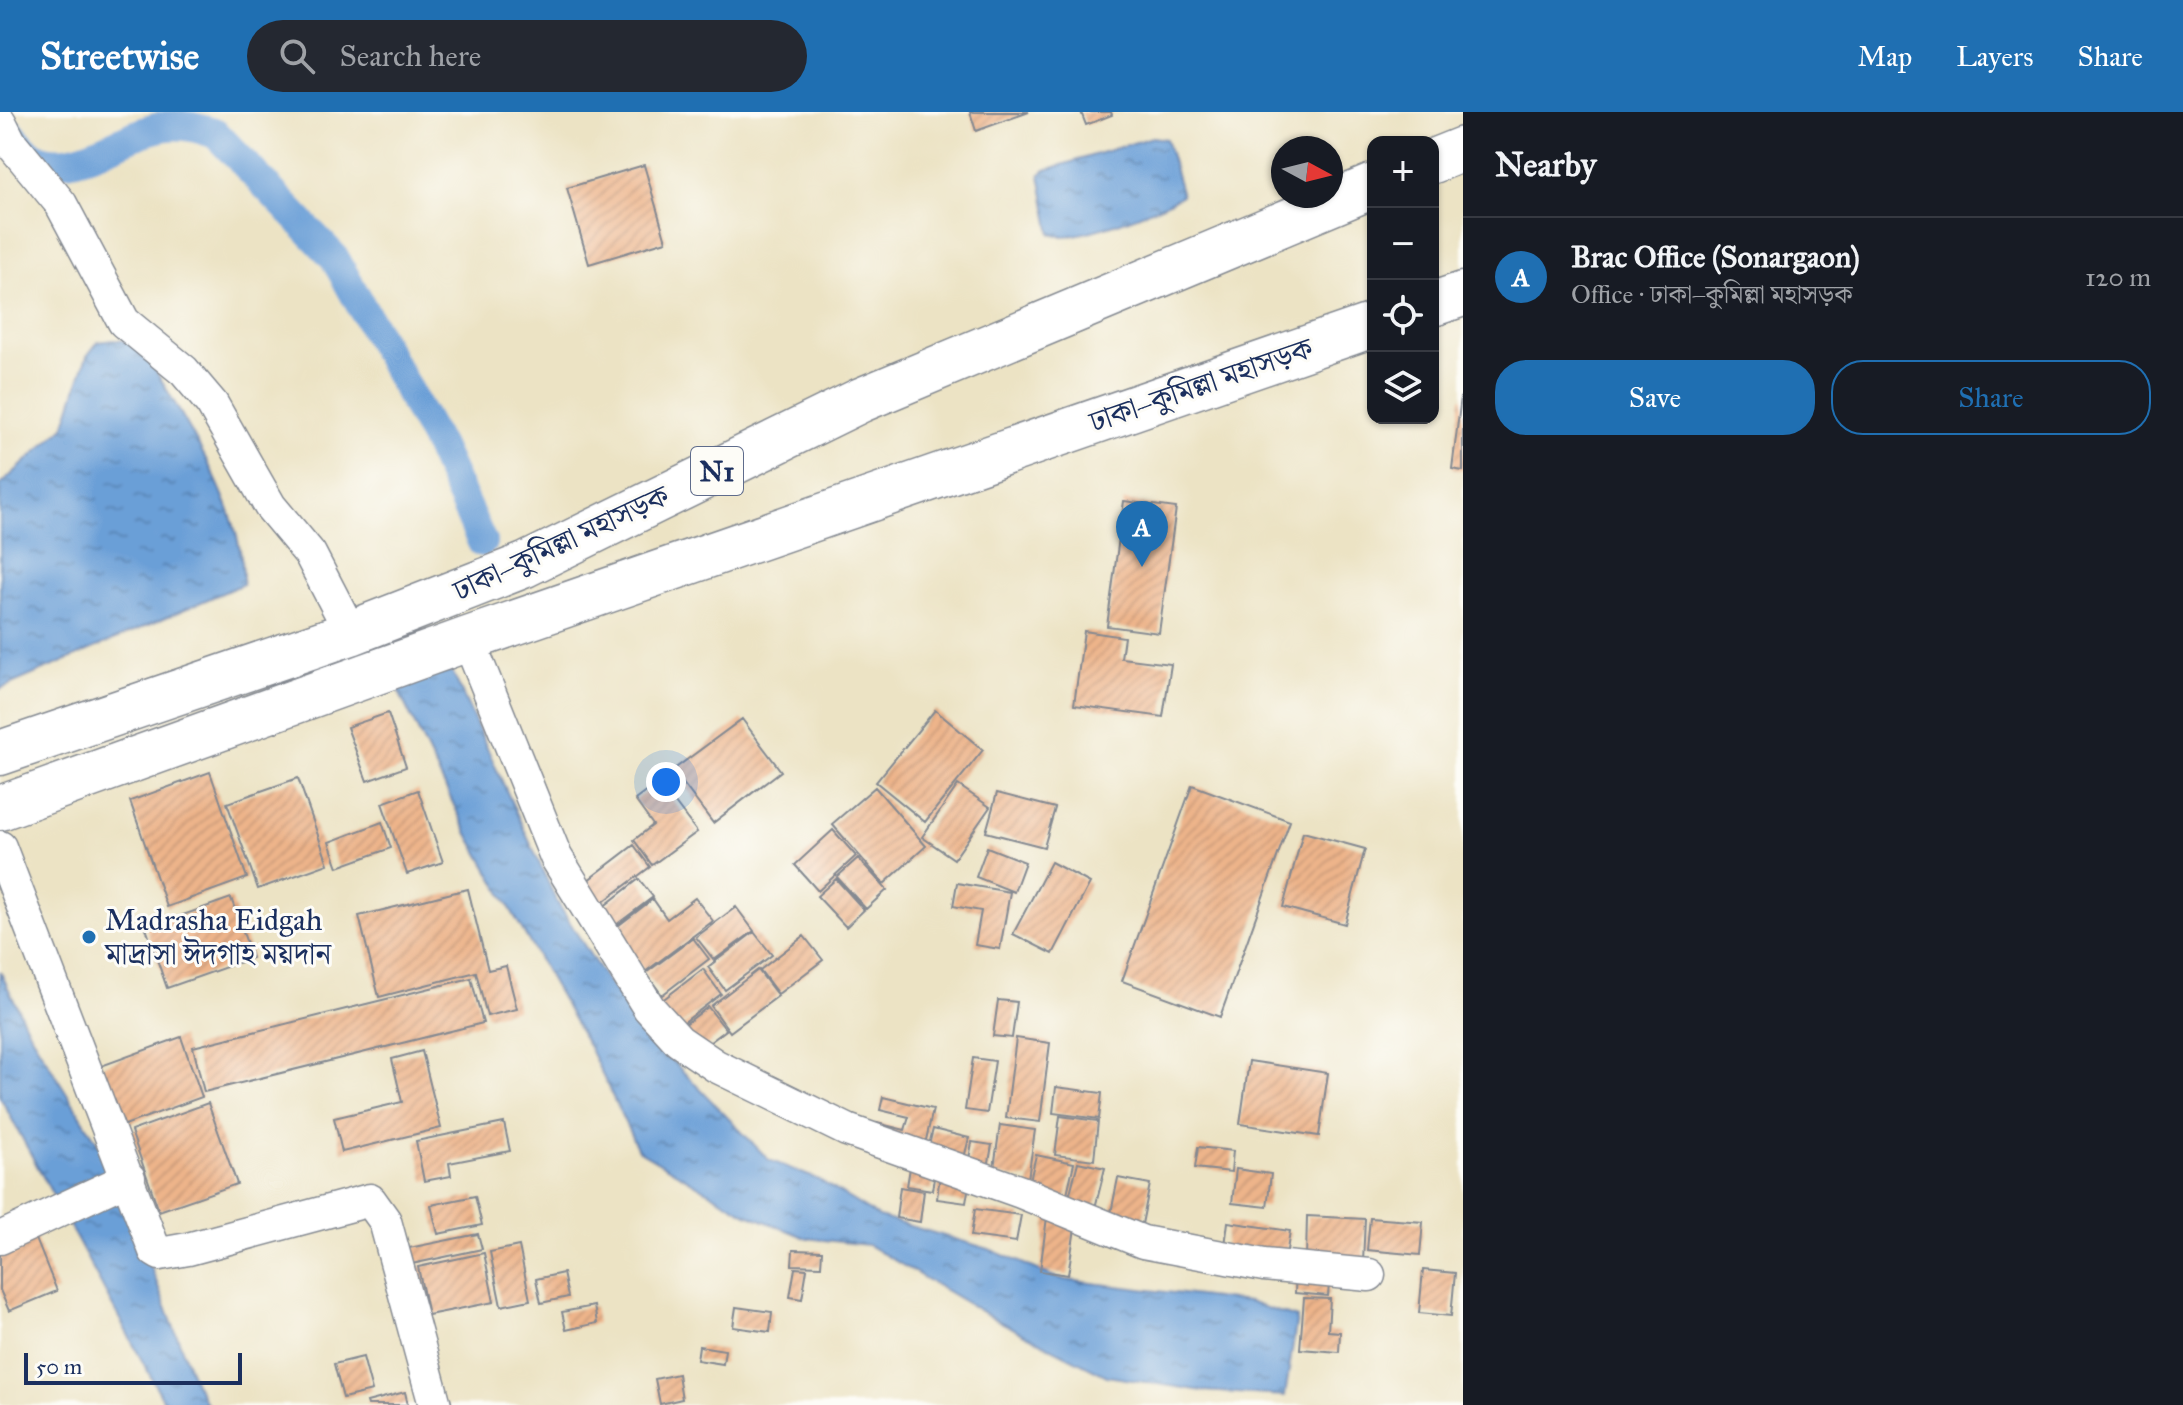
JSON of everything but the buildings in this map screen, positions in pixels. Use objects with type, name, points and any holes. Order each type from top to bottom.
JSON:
[{"type":"highway","points":[[1439,159],[1463,149]]},
{"type":"highway","name":"ঢাকা–কুমিল্লা মহাসড়ক","points":[[0,753],[351,633],[525,565],[861,400],[1364,200]]},
{"type":"highway","points":[[1439,302],[1463,294]]},
{"type":"highway","name":"ঢাকা–কুমিল্লা মহাসড়ক","points":[[0,808],[468,639],[1367,327]]},
{"type":"street","points":[[0,122],[10,142],[61,204],[124,322],[184,371],[212,404],[270,506],[310,554],[351,633]]},
{"type":"street","points":[[468,639],[556,857],[649,1008],[679,1041],[716,1066],[847,1130],[1021,1192],[1143,1242],[1264,1265],[1369,1275]]},
{"type":"street","points":[[0,847],[155,1251],[160,1254],[370,1200],[385,1221],[435,1405]]},
{"type":"street","points":[[14,1231],[129,1178]]},
{"type":"water","points":[[1152,137],[1166,139],[1182,195],[1137,216],[1096,230],[1062,236],[1051,234],[1040,175],[1046,170]]},
{"type":"water","points":[[98,342],[139,342],[206,459],[233,522],[241,553],[243,584],[0,689],[0,485],[64,427],[87,356]]},
{"type":"water","points":[[452,671],[557,902],[606,980],[662,1050],[769,1160],[819,1180],[879,1217],[989,1249],[1059,1279],[1248,1302],[1297,1318],[1285,1396],[1203,1391],[1107,1376],[991,1317],[868,1245],[806,1238],[745,1213],[638,1150],[590,1049],[468,834],[396,686]]},
{"type":"water","points":[[0,971],[29,1032],[113,1168],[195,1383],[207,1405],[166,1405],[0,1097]]},
{"type":"waterway","points":[[13,135],[29,153],[47,161],[66,161],[167,126],[192,127],[216,134],[334,257],[439,447],[482,542]]},
{"type":"place","name":"Brac Office (Sonargaon)","points":[[1142,567]]},
{"type":"place","name":"Madrasha Eidgah মাদ্রাসা ঈদগাহ ময়দান","points":[[89,937]]}]
